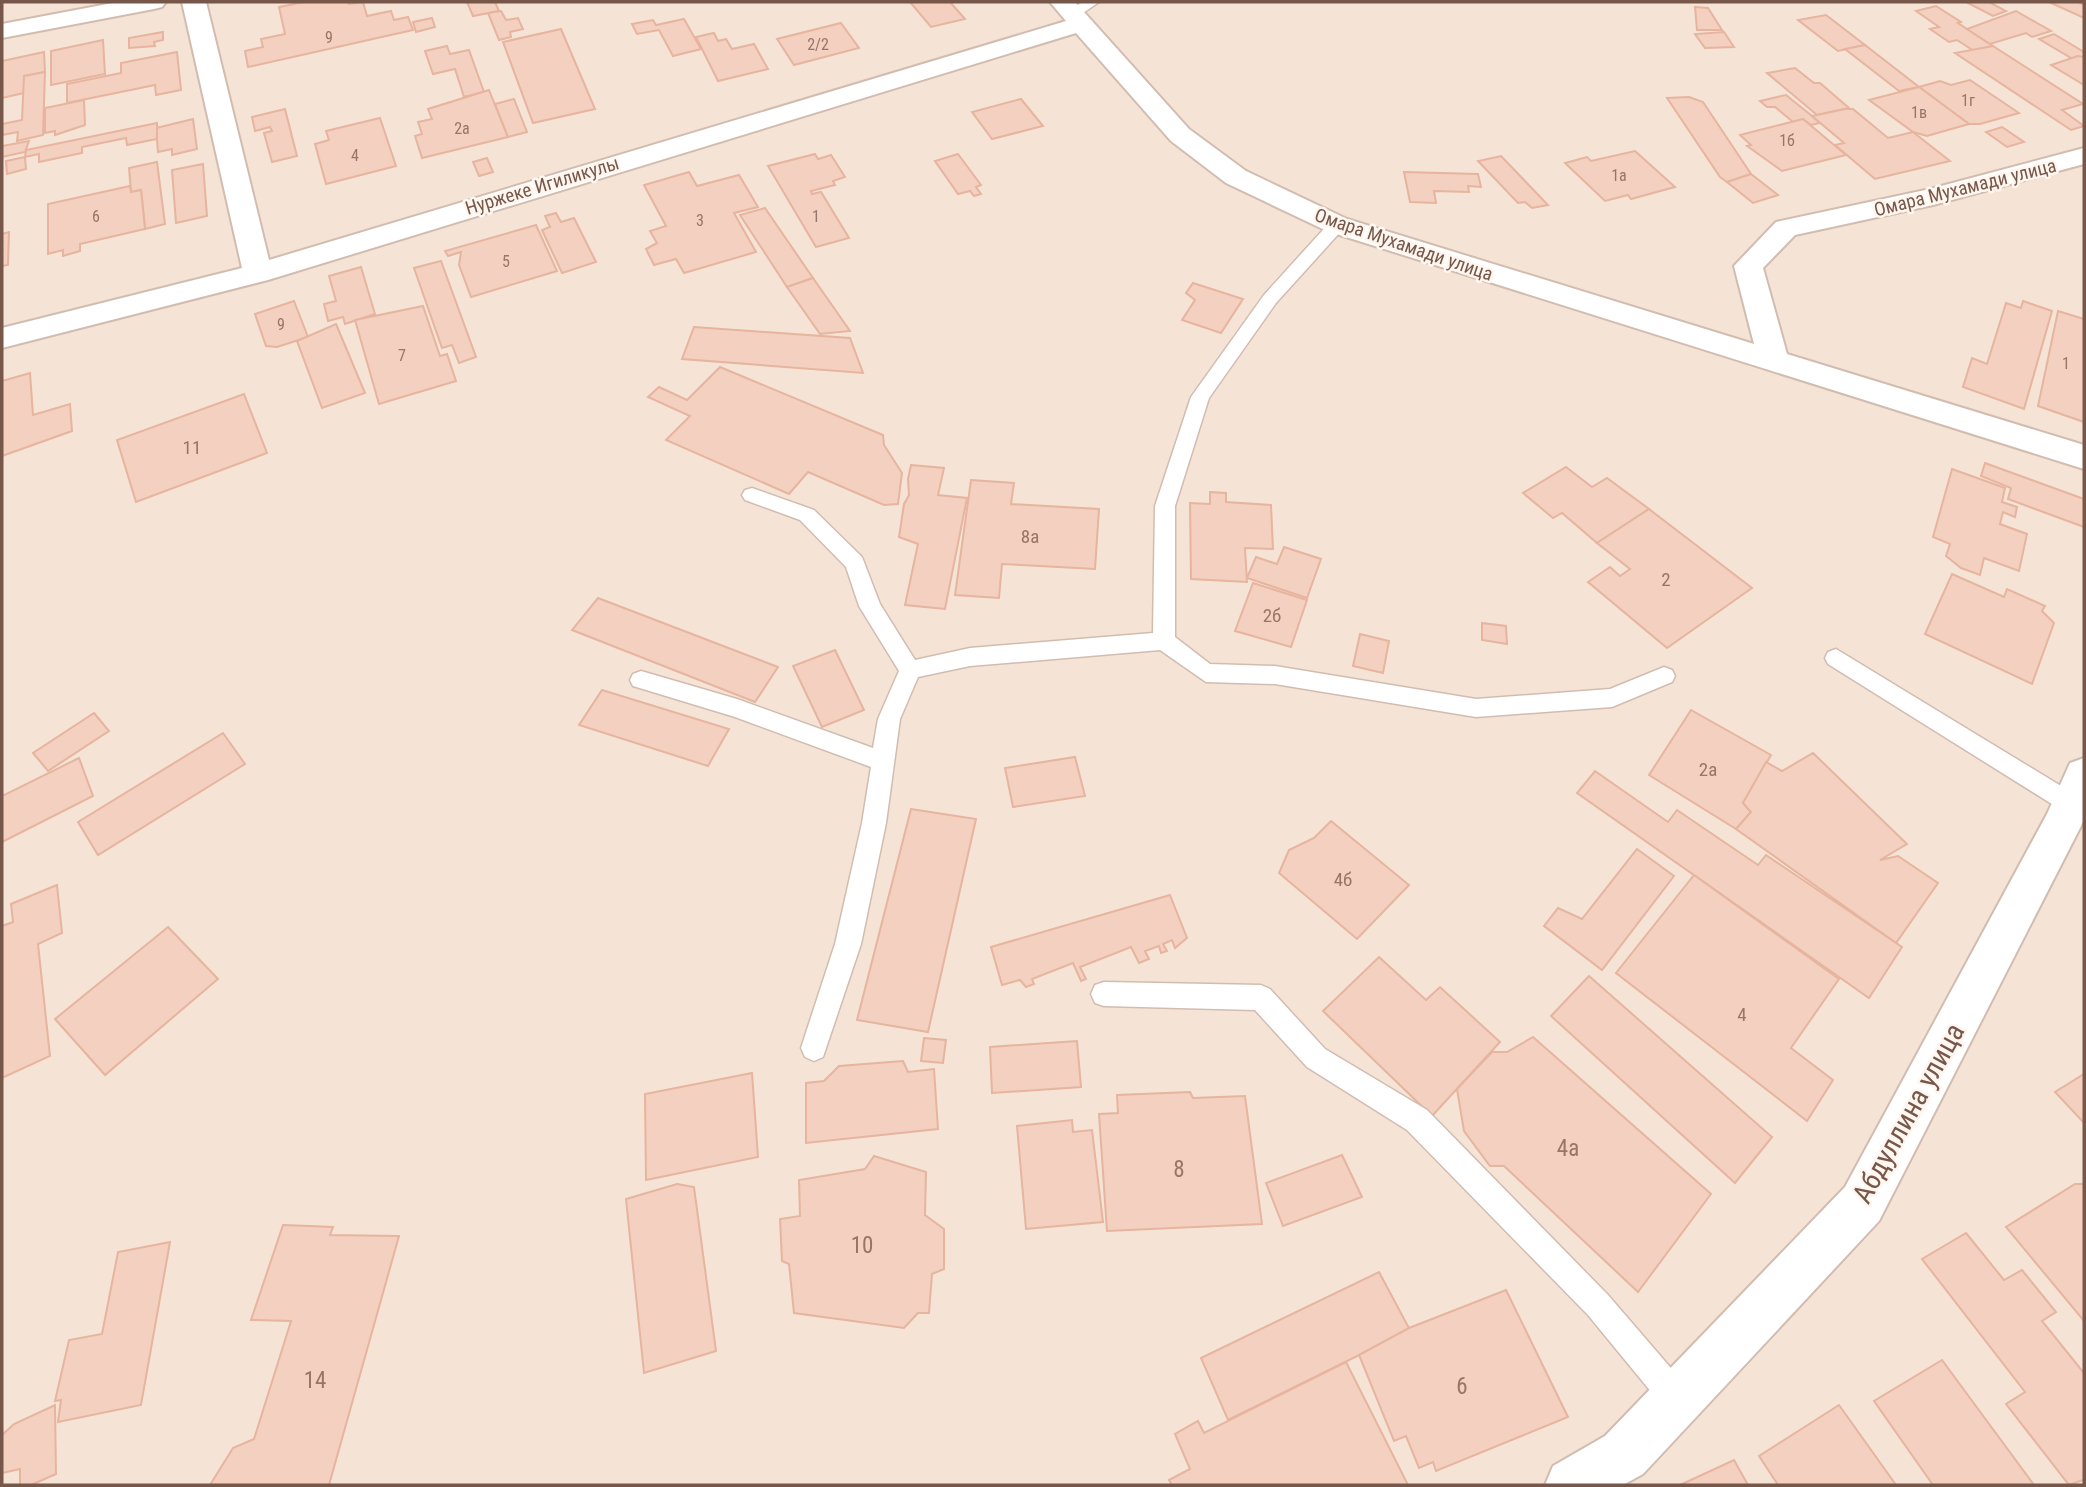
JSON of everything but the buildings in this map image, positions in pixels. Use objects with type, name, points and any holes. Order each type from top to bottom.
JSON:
[{"type":"street","points":[[2,31],[154,2]]},
{"type":"street","points":[[194,2],[258,272]]},
{"type":"street","name":"Нуржеке Игиликулы","points":[[2,338],[258,272],[1077,10]]},
{"type":"street","name":"Омара Мухамади улица","points":[[1077,10],[1180,135],[1236,177],[1337,225],[1437,258],[1773,358],[2084,457]]},
{"type":"street","name":"Омара Мухамади улица","points":[[1773,358],[1748,266],[1786,228],[1933,197],[2084,156]]},
{"type":"street","name":"Абдуллина улица","points":[[1572,1485],[1624,1455],[1862,1203],[2078,789]]},
{"type":"lane","points":[[1164,641],[1165,506],[1200,397],[1270,299],[1337,225]]},
{"type":"lane","points":[[752,495],[807,515],[855,563],[870,606],[910,670]]},
{"type":"lane","points":[[910,670],[970,657],[1164,641],[1206,673],[1275,675],[1476,708],[1612,698],[1664,677]]},
{"type":"lane","points":[[1836,658],[2078,789]]},
{"type":"lane","points":[[814,1048],[848,944],[874,823],[889,719],[910,670]]},
{"type":"lane","points":[[641,680],[737,708],[883,762]]},
{"type":"lane","points":[[1104,994],[1261,998],[1316,1058],[1417,1119],[1598,1305],[1677,1399]]},
{"type":"shaded area","points":[[2,2],[2084,2],[2084,1485],[2,1485]]}]
